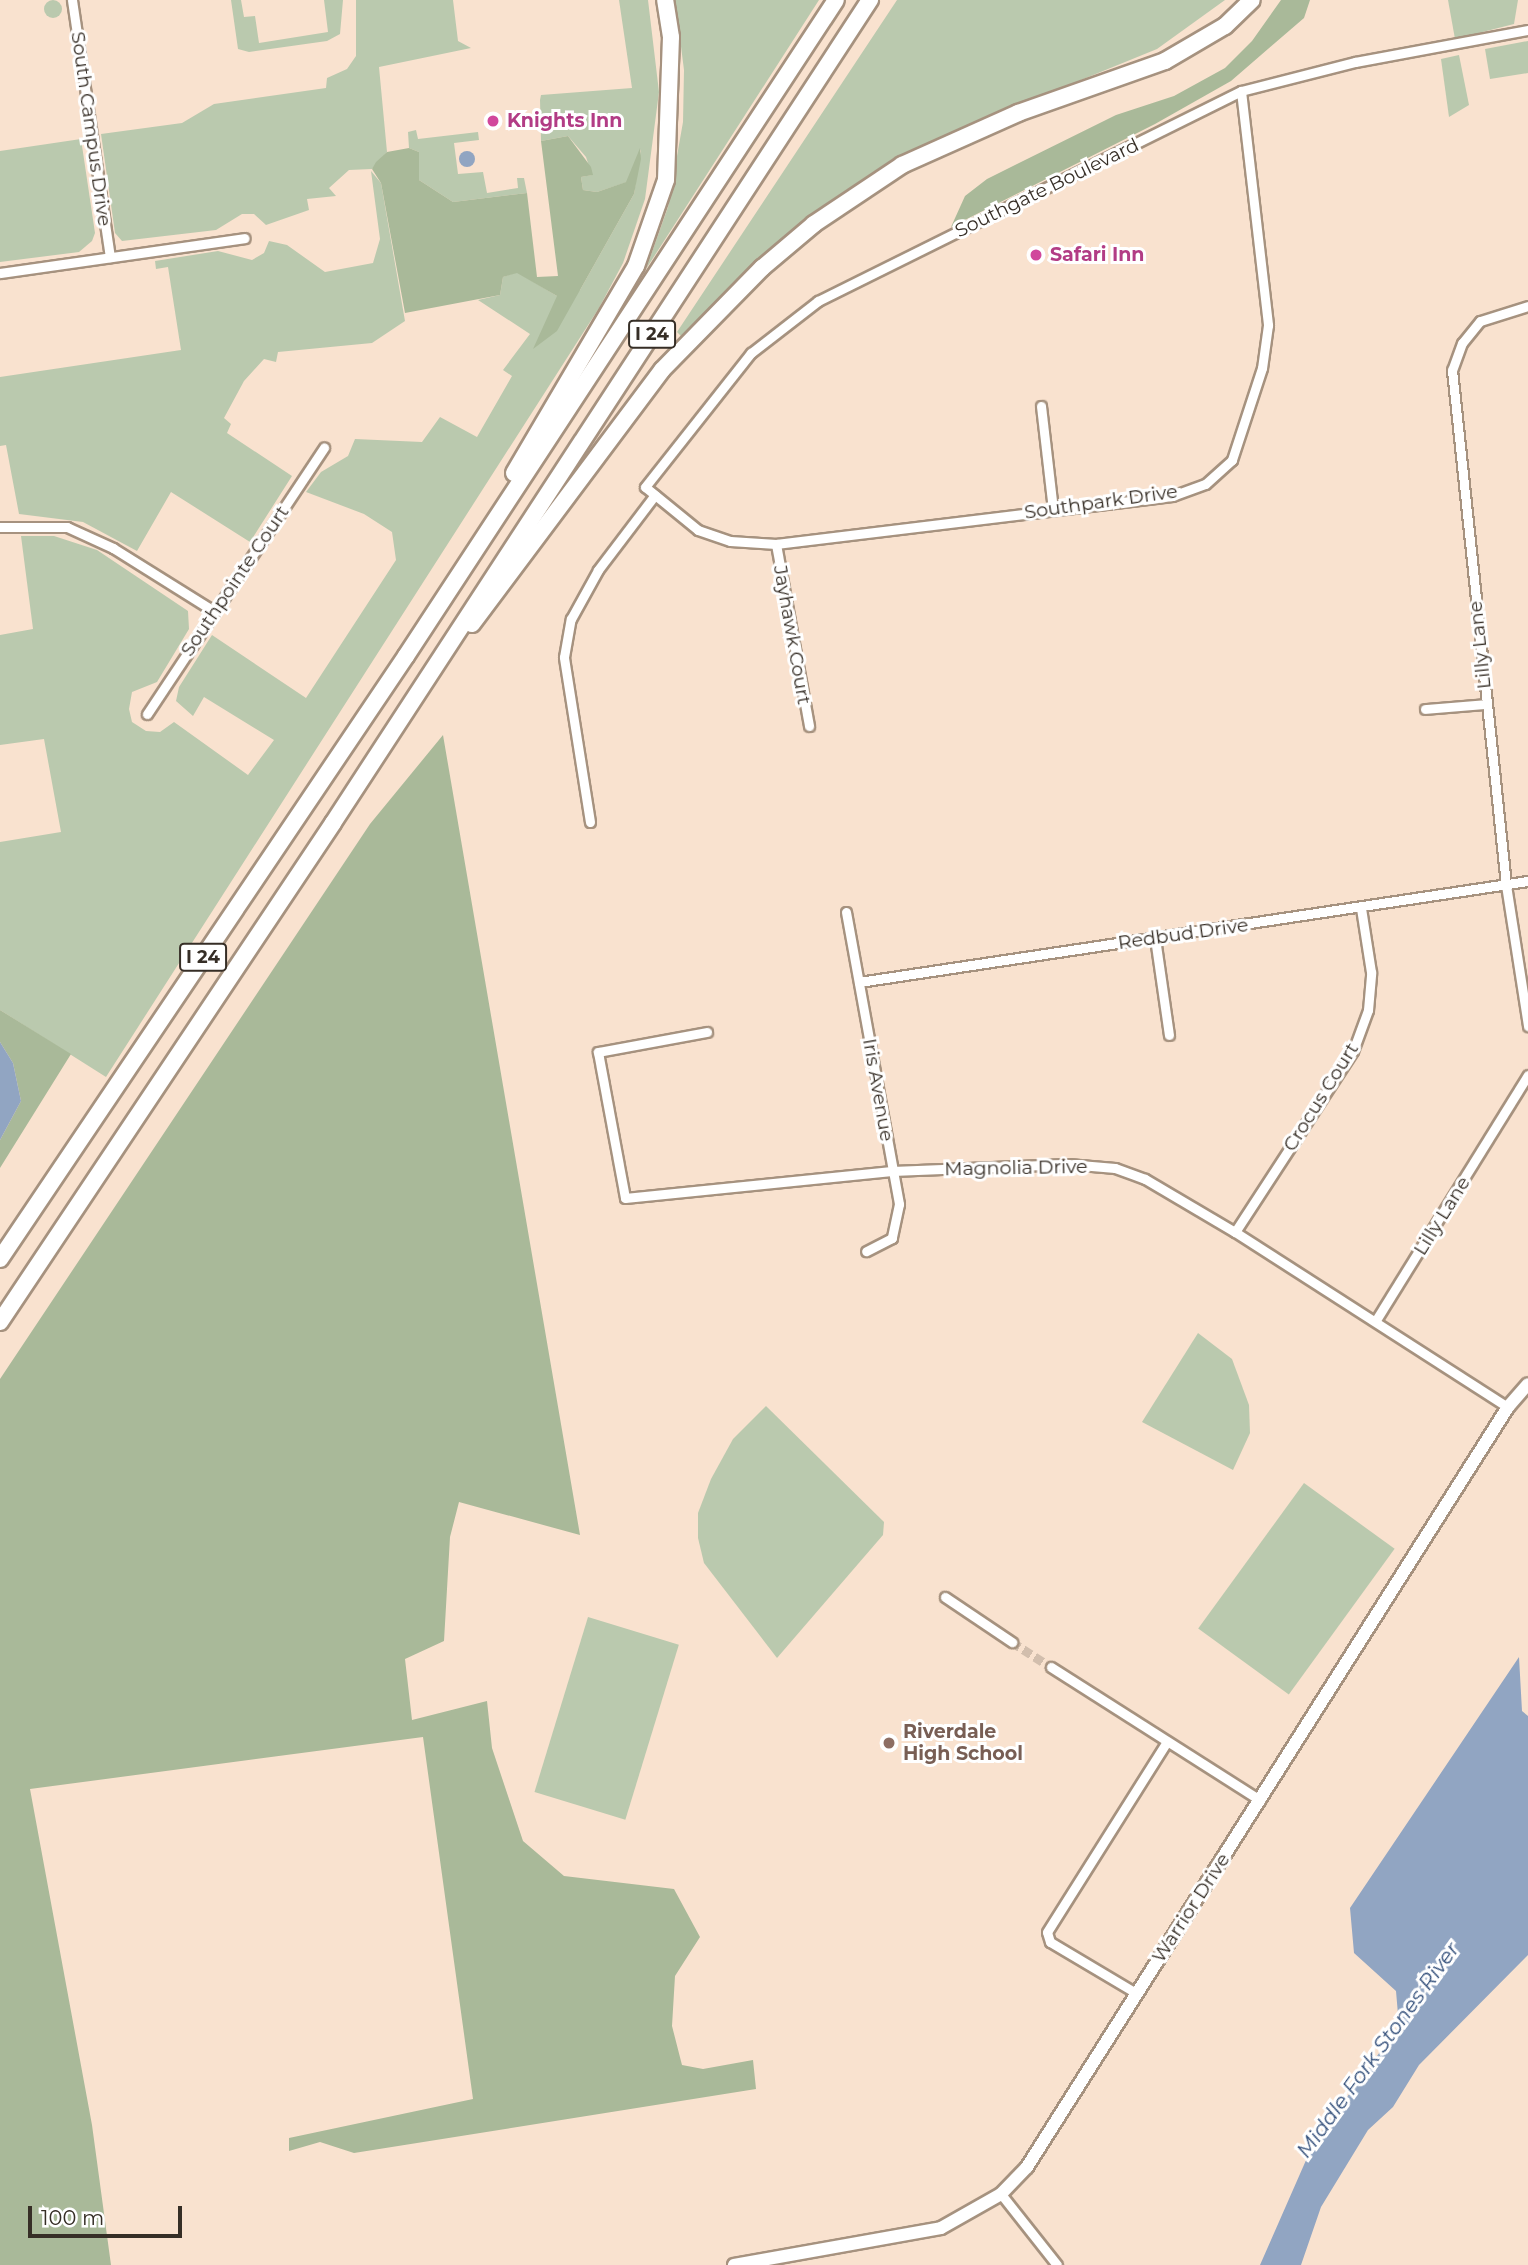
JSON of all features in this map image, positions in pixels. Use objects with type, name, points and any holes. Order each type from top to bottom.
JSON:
[{"type":"highway","points":[[407,656],[636,266],[666,180],[671,37],[665,0]]},
{"type":"highway","name":"I 24","points":[[0,1259],[407,656],[836,0]]},
{"type":"highway","name":"I 24","points":[[0,1322],[434,668],[870,0]]},
{"type":"highway","points":[[434,668],[494,600],[662,370],[762,268],[814,224],[902,165],[1018,113],[1165,61],[1225,26],[1252,0]]},
{"type":"street","name":"South Campus Drive","points":[[72,0],[110,257]]},
{"type":"street","name":"Southgate Boulevard","points":[[645,487],[751,353],[818,301],[1241,92],[1302,74],[1528,30]]},
{"type":"street","name":"Southpark Drive","points":[[645,487],[698,530],[730,541],[775,544],[1172,496],[1205,484],[1232,460],[1262,368],[1268,326],[1241,92]]},
{"type":"street","points":[[0,273],[245,239]]},
{"type":"street","name":"Lilly Lane","points":[[1528,306],[1480,321],[1462,343],[1452,370],[1506,885],[1528,1026]]},
{"type":"street","points":[[1041,406],[1053,510]]},
{"type":"street","name":"Southpointe Court","points":[[147,714],[324,448]]},
{"type":"street","points":[[590,822],[564,657],[571,619],[598,570],[655,495]]},
{"type":"street","points":[[0,527],[66,527],[113,548],[214,611]]},
{"type":"street","name":"Jayhawk Court","points":[[775,544],[809,726]]},
{"type":"street","points":[[1425,709],[1486,704]]},
{"type":"street","name":"Redbud Drive","points":[[859,982],[1528,881]]},
{"type":"street","name":"Crocus Court","points":[[1235,1232],[1357,1041],[1368,1010],[1371,972],[1361,908]]},
{"type":"street","name":"Iris Avenue","points":[[846,912],[899,1205],[897,1226],[883,1246],[866,1251]]},
{"type":"street","points":[[1155,939],[1168,1035]]},
{"type":"street","name":"Magnolia Drive","points":[[707,1032],[598,1052],[625,1198],[892,1171],[1068,1164],[1115,1168],[1145,1180],[1235,1232],[1377,1320],[1508,1407]]},
{"type":"street","name":"Lilly Lane","points":[[1377,1320],[1528,1075]]},
{"type":"street","name":"Warrior Drive","points":[[734,2265],[941,2228],[1001,2194],[1054,2129],[1136,1993],[1508,1407],[1528,1384]]},
{"type":"street","points":[[945,1597],[1012,1642]]},
{"type":"street","points":[[1051,1667],[1260,1800]]},
{"type":"street","points":[[1136,1993],[1050,1942],[1047,1931],[1167,1743]]},
{"type":"street","points":[[1001,2194],[1057,2265]]},
{"type":"green space","points":[[49,0],[57,0],[62,9],[60,16],[49,18],[44,13],[44,5]]},
{"type":"green space","points":[[231,0],[241,0],[244,17],[255,16],[259,43],[328,32],[324,0],[343,0],[340,34],[327,41],[249,52],[238,49]]},
{"type":"green space","points":[[356,0],[453,0],[458,41],[471,48],[379,67],[387,152],[372,169],[349,170],[329,188],[336,196],[307,199],[309,210],[266,225],[254,214],[242,214],[216,230],[122,241],[115,233],[101,134],[182,123],[214,104],[326,88],[327,78],[347,69],[356,56]]},
{"type":"green space","points":[[619,0],[648,0],[659,92],[645,199],[623,263],[599,308],[106,1077],[0,1010],[0,842],[61,832],[44,739],[0,745],[0,635],[33,629],[21,536],[54,536],[97,550],[188,611],[189,629],[157,682],[132,692],[129,709],[132,722],[146,731],[160,732],[174,722],[248,775],[274,740],[204,697],[193,716],[176,701],[179,687],[212,635],[306,698],[396,560],[392,532],[364,514],[306,492],[321,472],[348,456],[355,439],[422,442],[440,417],[477,437],[512,376],[503,370],[530,334],[478,300],[500,295],[503,277],[517,272],[557,296],[580,290],[634,194],[641,149],[627,182],[597,192],[583,190],[581,177],[592,175],[586,157],[568,136],[541,141],[540,100],[541,95],[632,88]]},
{"type":"green space","points":[[675,0],[819,0],[646,269],[668,207],[683,122],[684,70]]},
{"type":"green space","points":[[897,0],[1225,0],[1157,49],[971,125],[885,170],[741,276],[682,337],[677,332]]},
{"type":"green space","points":[[1281,0],[1310,0],[1304,18],[1231,81],[1155,124],[951,227],[965,196],[987,179],[1116,115],[1174,96],[1225,68],[1252,41]]},
{"type":"green space","points":[[1448,0],[1518,0],[1514,24],[1455,39]]},
{"type":"green space","points":[[1528,41],[1528,73],[1490,79],[1485,49]]},
{"type":"green space","points":[[1459,55],[1469,105],[1449,117],[1441,59]]},
{"type":"green space","points":[[416,130],[418,139],[478,132],[479,140],[454,143],[458,174],[483,172],[487,193],[518,188],[517,178],[524,178],[527,193],[453,202],[419,180],[419,152],[409,148],[408,132]]},
{"type":"green space","points":[[568,136],[591,167],[593,175],[581,177],[583,190],[597,192],[626,182],[640,148],[641,159],[634,194],[557,331],[533,349],[557,296],[517,273],[503,277],[500,295],[405,313],[381,183],[372,169],[376,162],[387,152],[409,148],[419,152],[419,180],[453,202],[527,193],[537,277],[558,276],[541,141]]},
{"type":"green space","points":[[81,139],[95,233],[92,241],[79,252],[0,262],[0,151]]},
{"type":"green space","points":[[371,171],[381,183],[405,321],[372,343],[278,352],[276,362],[264,359],[244,381],[224,418],[231,424],[227,433],[292,476],[250,542],[171,492],[137,551],[83,522],[19,514],[6,445],[0,446],[0,377],[181,350],[168,267],[156,269],[155,261],[218,251],[252,260],[264,253],[269,241],[287,245],[325,272],[373,263],[380,239]]},
{"type":"green space","points":[[443,735],[580,1535],[459,1502],[450,1537],[444,1641],[405,1659],[412,1720],[487,1701],[492,1748],[523,1841],[564,1876],[674,1889],[700,1937],[675,1976],[672,2026],[682,2065],[703,2069],[753,2060],[756,2089],[354,2153],[320,2142],[289,2151],[289,2138],[473,2099],[423,1737],[30,1789],[92,2125],[111,2265],[0,2265],[0,1379],[370,824]]},
{"type":"green space","points":[[0,1010],[71,1054],[0,1168],[0,1140],[21,1101],[13,1063],[0,1042]]},
{"type":"green space","points":[[1198,1333],[1232,1359],[1249,1405],[1250,1433],[1233,1470],[1142,1422]]},
{"type":"green space","points":[[766,1406],[884,1522],[883,1535],[777,1658],[704,1563],[698,1538],[698,1513],[711,1479],[733,1439]]},
{"type":"green space","points":[[1304,1483],[1395,1549],[1289,1694],[1198,1629]]},
{"type":"green space","points":[[588,1617],[679,1645],[625,1820],[534,1792]]},
{"type":"water","points":[[464,151],[470,151],[475,159],[473,165],[464,167],[459,162],[459,156]]},
{"type":"water","points":[[0,1042],[13,1063],[21,1101],[0,1140]]},
{"type":"water","points":[[1519,1657],[1522,1711],[1528,1716],[1528,1955],[1419,2065],[1393,2107],[1368,2130],[1321,2207],[1301,2265],[1260,2265],[1314,2142],[1399,2026],[1396,1991],[1354,1953],[1350,1908]]},
{"type":"tunnel","points":[[1012,1642],[1051,1667]]},
{"type":"place","name":"Knights Inn","points":[[493,121]]},
{"type":"place","name":"Safari Inn","points":[[1036,255]]},
{"type":"place","name":"Riverdale High School","points":[[889,1743]]},
{"type":"water label","name":"Middle Fork Stones River","points":[[1378,2050]]}]
